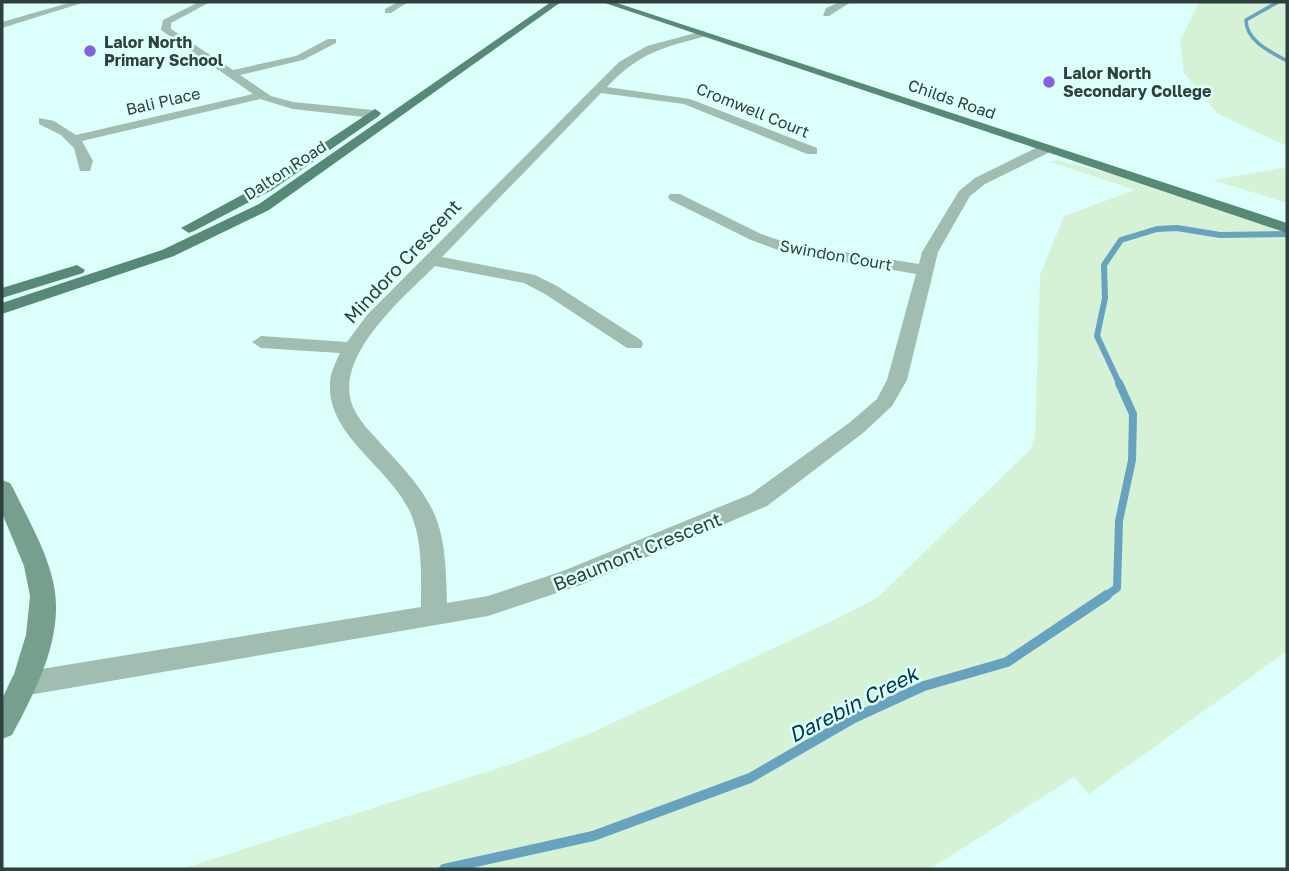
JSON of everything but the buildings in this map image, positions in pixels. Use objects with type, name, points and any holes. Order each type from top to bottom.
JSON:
[{"type":"main road","name":"Dalton Road","points":[[2,309],[137,265],[236,222],[286,194],[557,2]]},
{"type":"main road","points":[[596,2],[628,5]]},
{"type":"main road","name":"Childs Road","points":[[606,2],[628,5],[1054,145],[1201,200],[1287,228]]},
{"type":"main road","name":"Childs Road","points":[[628,5],[1054,145]]},
{"type":"main road","name":"Dalton Road","points":[[2,293],[136,250],[222,212],[267,187],[499,26]]},
{"type":"main road","points":[[373,114],[394,117]]},
{"type":"main road","points":[[1054,145],[1224,193],[1287,214]]},
{"type":"street","points":[[2,25],[81,2]]},
{"type":"street","points":[[206,2],[166,22],[166,30],[262,95],[293,105],[373,114]]},
{"type":"street","points":[[388,11],[404,2]]},
{"type":"street","points":[[826,14],[829,9],[847,2]]},
{"type":"street","name":"Mindoro Crescent","points":[[435,617],[430,542],[421,510],[401,481],[352,426],[340,396],[339,378],[351,348],[373,319],[623,64],[637,54],[711,32]]},
{"type":"street","points":[[230,74],[299,58],[332,41]]},
{"type":"street","name":"Cromwell Court","points":[[599,89],[667,96],[694,103],[812,151]]},
{"type":"street","name":"Bali Place","points":[[72,140],[262,95]]},
{"type":"street","points":[[43,121],[56,126],[86,154],[86,168]]},
{"type":"street","name":"Beaumont Crescent","points":[[23,684],[488,606],[572,578],[738,511],[777,488],[856,428],[885,402],[897,380],[933,244],[964,194],[980,181],[1054,145]]},
{"type":"street","name":"Swindon Court","points":[[675,197],[756,237],[784,247],[924,270]]},
{"type":"street","points":[[431,260],[529,279],[551,290],[634,344]]},
{"type":"street","points":[[261,342],[351,348]]},
{"type":"street","points":[[2,488],[40,580],[42,605],[40,630],[23,684],[2,726]]},
{"type":"green space","points":[[1199,2],[1287,2],[1287,146],[1218,114],[1184,73],[1180,41]]},
{"type":"green space","points":[[1057,160],[1117,175],[1287,231],[1287,651],[1089,794],[1074,777],[930,869],[181,869],[515,763],[591,733],[877,598],[1030,450],[1035,436],[1040,275],[1064,216],[1135,190],[1051,162]]},
{"type":"green space","points":[[1287,167],[1287,203],[1213,180]]},
{"type":"waterway","name":"Darebin Creek","points":[[1278,2],[1246,20],[1247,27],[1260,45],[1287,61]]},
{"type":"waterway","name":"Darebin Creek","points":[[1120,385],[1097,336],[1105,298],[1104,265],[1121,240],[1157,229],[1177,228],[1220,235],[1287,234]]},
{"type":"waterway","name":"Darebin Creek","points":[[1104,597],[1117,588],[1119,521],[1132,460],[1133,414],[1119,383]]},
{"type":"waterway","name":"Darebin Creek","points":[[444,869],[593,836],[750,778],[854,718],[924,686],[1007,662],[1107,595]]},
{"type":"place","name":"Lalor North Primary School","points":[[90,51]]},
{"type":"place","name":"Lalor North Secondary College","points":[[1049,82]]}]
